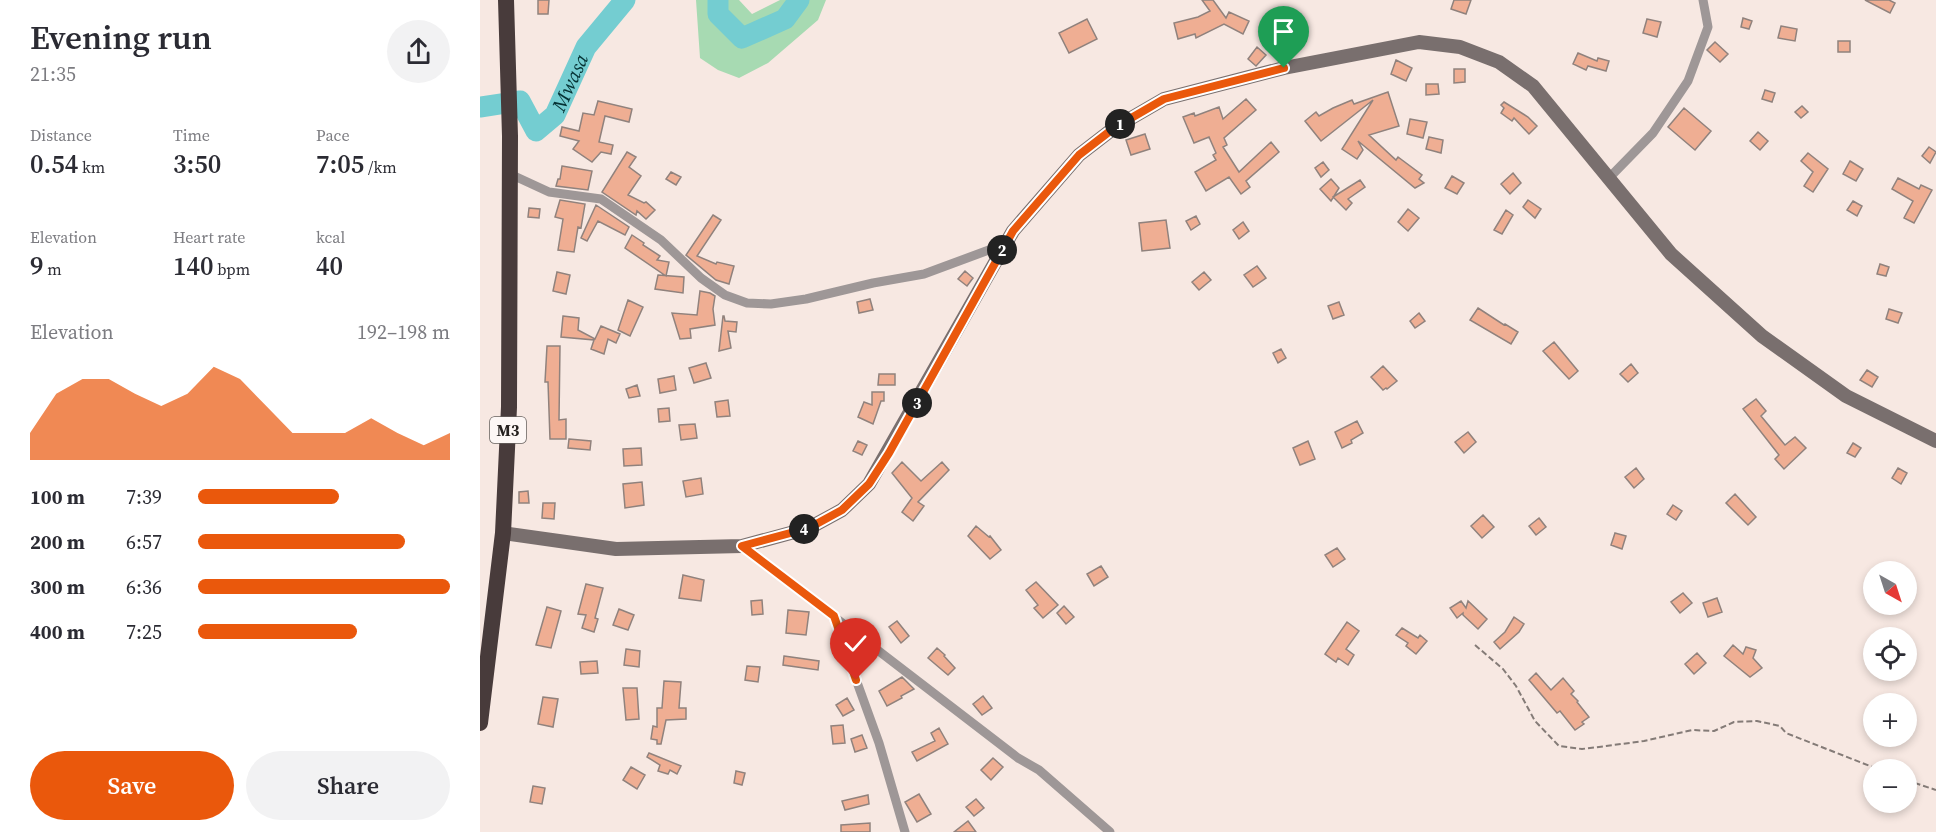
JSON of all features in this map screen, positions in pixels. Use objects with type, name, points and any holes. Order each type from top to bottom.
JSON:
[{"type":"highway","name":"M3","points":[[480,723],[503,533],[509,407],[510,136],[506,0]]},
{"type":"street","points":[[1609,178],[1653,133],[1688,81],[1708,27],[1703,0]]},
{"type":"street","points":[[503,533],[616,549],[742,546],[809,528],[842,510],[869,484],[889,453],[1013,231],[1079,155],[1114,128],[1164,99],[1284,68],[1419,42],[1460,46],[1499,62],[1533,86],[1671,254],[1762,336],[1846,396],[1936,441]]},
{"type":"street","points":[[510,174],[549,192],[601,200],[661,240],[725,295],[747,303],[771,304],[806,299],[924,274],[1005,244]]},
{"type":"street","points":[[742,546],[1018,758],[1039,770],[1110,832]]},
{"type":"street","points":[[834,616],[879,743],[905,832]]},
{"type":"path","points":[[1475,645],[1503,669],[1516,686],[1535,721],[1559,746],[1582,749],[1598,747],[1644,741],[1692,730],[1714,731],[1734,722],[1757,721],[1780,726],[1786,734],[1863,763]]},
{"type":"path","points":[[1917,784],[1936,790]]},
{"type":"green space","points":[[696,0],[739,0],[752,14],[780,0],[826,0],[818,20],[768,63],[739,78],[718,70],[700,58]]},
{"type":"building","points":[[538,0],[549,0],[548,14],[538,14]]},
{"type":"building","points":[[1202,0],[1213,0],[1226,18],[1229,12],[1249,21],[1243,34],[1224,24],[1196,38],[1195,34],[1178,39],[1174,23],[1198,17],[1210,11]]},
{"type":"building","points":[[1454,0],[1471,0],[1466,14],[1451,9]]},
{"type":"building","points":[[1865,0],[1889,0],[1895,3],[1890,13]]},
{"type":"building","points":[[1743,18],[1752,21],[1749,29],[1741,27]]},
{"type":"building","points":[[1087,19],[1097,39],[1069,53],[1059,33]]},
{"type":"building","points":[[1647,19],[1661,22],[1657,37],[1643,33]]},
{"type":"building","points":[[1781,26],[1797,29],[1795,41],[1778,38]]},
{"type":"building","points":[[1838,41],[1850,41],[1850,52],[1838,52]]},
{"type":"building","points":[[1715,42],[1728,54],[1720,62],[1707,50]]},
{"type":"building","points":[[1257,47],[1266,55],[1256,66],[1248,59]]},
{"type":"building","points":[[1578,53],[1597,61],[1598,58],[1609,61],[1606,71],[1588,66],[1586,70],[1573,64]]},
{"type":"building","points":[[1396,60],[1412,68],[1406,81],[1391,74]]},
{"type":"building","points":[[1454,69],[1465,69],[1465,82],[1454,83]]},
{"type":"building","points":[[1426,84],[1438,84],[1439,94],[1426,95]]},
{"type":"building","points":[[1765,90],[1775,93],[1772,102],[1762,99]]},
{"type":"building","points":[[1388,92],[1399,126],[1369,135],[1396,160],[1398,157],[1422,175],[1419,179],[1424,183],[1415,188],[1358,141],[1363,150],[1357,159],[1342,149],[1373,100],[1321,141],[1305,121],[1316,112],[1319,116],[1352,100],[1354,104]]},
{"type":"building","points":[[1246,99],[1256,110],[1224,138],[1227,145],[1223,147],[1239,172],[1271,142],[1279,152],[1246,181],[1250,187],[1241,194],[1229,177],[1206,191],[1195,172],[1216,160],[1213,155],[1216,153],[1209,137],[1194,143],[1183,117],[1194,113],[1195,116],[1219,107],[1223,119]]},
{"type":"building","points":[[598,101],[632,109],[629,122],[605,116],[599,142],[613,145],[611,154],[601,152],[592,162],[573,149],[579,141],[560,136],[562,127],[579,131],[583,113],[594,115]]},
{"type":"building","points":[[1504,102],[1528,117],[1537,126],[1529,134],[1514,118],[1512,121],[1501,113],[1504,108],[1501,105]]},
{"type":"building","points":[[1802,106],[1808,112],[1801,118],[1795,112]]},
{"type":"building","points":[[1684,108],[1711,131],[1695,150],[1668,127]]},
{"type":"building","points":[[1410,119],[1427,122],[1423,138],[1407,134]]},
{"type":"building","points":[[1758,132],[1768,141],[1760,150],[1750,141]]},
{"type":"building","points":[[1145,134],[1150,149],[1131,155],[1126,140]]},
{"type":"building","points":[[1429,137],[1443,140],[1441,153],[1426,149]]},
{"type":"building","points":[[1929,147],[1936,152],[1930,163],[1922,156]]},
{"type":"building","points":[[627,152],[636,157],[629,167],[641,176],[628,195],[646,202],[655,210],[646,219],[637,211],[636,215],[602,192]]},
{"type":"building","points":[[1808,153],[1828,169],[1813,192],[1804,186],[1813,172],[1801,161]]},
{"type":"building","points":[[1850,161],[1863,169],[1856,181],[1843,174]]},
{"type":"building","points":[[1323,162],[1329,170],[1321,177],[1315,168]]},
{"type":"building","points":[[562,166],[592,171],[588,190],[556,186],[560,179]]},
{"type":"building","points":[[671,172],[681,177],[676,185],[666,179]]},
{"type":"building","points":[[1513,173],[1521,183],[1510,194],[1501,184]]},
{"type":"building","points":[[1452,176],[1464,183],[1457,194],[1445,188]]},
{"type":"building","points":[[1898,178],[1919,189],[1921,185],[1932,190],[1914,223],[1904,218],[1913,201],[1892,189]]},
{"type":"building","points":[[1331,179],[1339,188],[1331,201],[1320,189]]},
{"type":"building","points":[[1360,180],[1365,187],[1348,199],[1352,203],[1346,210],[1333,197]]},
{"type":"building","points":[[560,200],[585,204],[574,252],[558,250],[563,219],[555,217]]},
{"type":"building","points":[[1528,200],[1541,209],[1535,218],[1523,207]]},
{"type":"building","points":[[1853,201],[1862,206],[1857,216],[1847,210]]},
{"type":"building","points":[[596,205],[629,227],[625,235],[598,221],[587,241],[581,238]]},
{"type":"building","points":[[529,208],[540,209],[539,218],[528,217]]},
{"type":"building","points":[[1408,209],[1419,218],[1408,231],[1398,222]]},
{"type":"building","points":[[1506,210],[1513,215],[1502,234],[1494,230]]},
{"type":"building","points":[[713,215],[721,220],[697,256],[716,264],[717,262],[734,266],[729,284],[716,280],[686,255]]},
{"type":"building","points":[[1196,216],[1200,224],[1191,230],[1186,221]]},
{"type":"building","points":[[1166,220],[1170,248],[1142,251],[1139,223]]},
{"type":"building","points":[[1243,222],[1249,231],[1239,239],[1233,230]]},
{"type":"building","points":[[632,235],[660,256],[657,260],[669,262],[666,276],[625,248]]},
{"type":"building","points":[[1880,264],[1889,267],[1886,276],[1877,274]]},
{"type":"building","points":[[1257,266],[1266,278],[1253,287],[1244,275]]},
{"type":"building","points":[[965,271],[973,278],[967,286],[958,279]]},
{"type":"building","points":[[557,272],[570,275],[566,294],[553,291]]},
{"type":"building","points":[[1204,272],[1211,280],[1199,290],[1192,282]]},
{"type":"building","points":[[658,275],[684,277],[683,293],[655,289]]},
{"type":"building","points":[[700,291],[715,296],[713,309],[715,325],[690,329],[691,338],[680,339],[672,313],[697,315]]},
{"type":"building","points":[[870,299],[873,310],[859,313],[857,302]]},
{"type":"building","points":[[628,300],[643,307],[630,336],[618,330]]},
{"type":"building","points":[[1339,302],[1344,315],[1333,319],[1328,306]]},
{"type":"building","points":[[1478,308],[1518,332],[1511,344],[1470,320]]},
{"type":"building","points":[[1889,309],[1902,313],[1898,323],[1886,319]]},
{"type":"building","points":[[1419,313],[1425,321],[1415,328],[1410,321]]},
{"type":"building","points":[[563,316],[579,318],[578,330],[595,339],[601,326],[620,334],[616,343],[608,339],[604,354],[591,349],[594,340],[561,337]]},
{"type":"building","points":[[723,316],[725,321],[737,322],[736,332],[728,331],[731,348],[719,351]]},
{"type":"building","points":[[1554,342],[1578,371],[1569,379],[1543,351]]},
{"type":"building","points":[[547,346],[560,346],[559,420],[566,419],[566,439],[550,439],[548,382],[545,382]]},
{"type":"building","points":[[1281,349],[1286,358],[1278,363],[1273,353]]},
{"type":"building","points":[[706,363],[711,378],[694,383],[689,368]]},
{"type":"building","points":[[1631,364],[1638,373],[1628,382],[1620,374]]},
{"type":"building","points":[[1383,366],[1397,381],[1383,390],[1371,377]]},
{"type":"building","points":[[1867,370],[1878,377],[1872,387],[1860,380]]},
{"type":"building","points":[[879,374],[895,374],[895,385],[878,385]]},
{"type":"building","points":[[674,376],[676,390],[660,393],[658,379]]},
{"type":"building","points":[[637,385],[640,396],[629,398],[626,389]]},
{"type":"building","points":[[872,392],[884,392],[884,401],[881,401],[873,424],[858,417],[864,402],[872,405]]},
{"type":"building","points":[[1756,399],[1766,411],[1761,416],[1785,445],[1795,437],[1806,448],[1784,469],[1775,459],[1779,455],[1743,409]]},
{"type":"building","points":[[728,400],[730,416],[717,417],[715,402]]},
{"type":"building","points":[[669,408],[670,421],[659,422],[658,409]]},
{"type":"building","points":[[1357,421],[1363,433],[1342,448],[1335,432]]},
{"type":"building","points":[[695,424],[697,438],[681,440],[679,425]]},
{"type":"building","points":[[1468,432],[1476,442],[1464,453],[1455,442]]},
{"type":"building","points":[[569,439],[591,441],[590,450],[568,448]]},
{"type":"building","points":[[858,441],[867,445],[862,455],[853,451]]},
{"type":"building","points":[[1308,441],[1315,459],[1300,465],[1293,448]]},
{"type":"building","points":[[1853,443],[1861,448],[1855,457],[1847,453]]},
{"type":"building","points":[[641,448],[642,465],[624,466],[623,449]]},
{"type":"building","points":[[902,462],[921,481],[942,462],[949,470],[918,502],[924,506],[913,521],[902,512],[912,498],[892,473]]},
{"type":"building","points":[[1636,468],[1644,479],[1634,488],[1625,477]]},
{"type":"building","points":[[1898,468],[1907,473],[1901,484],[1892,478]]},
{"type":"building","points":[[701,478],[703,494],[686,497],[683,481]]},
{"type":"building","points":[[642,482],[644,505],[625,508],[623,484]]},
{"type":"building","points":[[528,491],[529,503],[519,503],[519,492]]},
{"type":"building","points":[[1735,494],[1756,517],[1748,525],[1726,503]]},
{"type":"building","points":[[543,503],[555,503],[554,519],[542,518]]},
{"type":"building","points":[[1673,505],[1682,511],[1676,520],[1667,514]]},
{"type":"building","points":[[1483,515],[1494,527],[1482,538],[1471,526]]},
{"type":"building","points":[[1539,518],[1546,527],[1536,535],[1529,526]]},
{"type":"building","points":[[976,526],[990,536],[1001,550],[990,559],[968,536]]},
{"type":"building","points":[[1615,533],[1626,536],[1622,549],[1611,545]]},
{"type":"building","points":[[1337,548],[1345,559],[1333,567],[1325,555]]},
{"type":"building","points":[[1101,566],[1108,577],[1094,586],[1087,574]]},
{"type":"building","points":[[683,575],[704,580],[701,601],[679,598]]},
{"type":"building","points":[[1036,582],[1058,605],[1043,618],[1034,608],[1038,605],[1026,590]]},
{"type":"building","points":[[586,584],[603,588],[595,618],[598,619],[594,632],[582,628],[586,615],[578,614]]},
{"type":"building","points":[[1683,593],[1692,603],[1680,613],[1671,602]]},
{"type":"building","points":[[1717,598],[1722,612],[1708,617],[1703,603]]},
{"type":"building","points":[[762,600],[763,614],[752,615],[751,601]]},
{"type":"building","points":[[1461,601],[1466,608],[1468,601],[1487,619],[1478,629],[1463,613],[1457,618],[1450,608]]},
{"type":"building","points":[[1064,606],[1074,617],[1066,624],[1057,613]]},
{"type":"building","points":[[547,607],[561,611],[551,648],[536,645]]},
{"type":"building","points":[[619,609],[634,615],[628,630],[613,625]]},
{"type":"building","points":[[788,610],[809,612],[806,635],[786,633]]},
{"type":"building","points":[[1514,617],[1524,624],[1519,632],[1500,649],[1494,642],[1505,632]]},
{"type":"building","points":[[897,621],[909,636],[901,643],[889,627]]},
{"type":"building","points":[[1347,622],[1359,631],[1346,649],[1354,655],[1348,665],[1338,658],[1336,662],[1325,654]]},
{"type":"building","points":[[1402,628],[1418,638],[1420,635],[1427,641],[1416,654],[1406,646],[1408,643],[1396,635]]},
{"type":"building","points":[[1733,645],[1743,654],[1746,647],[1756,650],[1753,658],[1762,668],[1750,677],[1724,656]]},
{"type":"building","points":[[937,648],[955,668],[948,675],[928,658]]},
{"type":"building","points":[[626,649],[640,651],[639,667],[624,665]]},
{"type":"building","points":[[1697,653],[1706,663],[1694,674],[1685,664]]},
{"type":"building","points":[[784,656],[819,661],[818,670],[783,665]]},
{"type":"building","points":[[597,661],[598,673],[581,674],[580,662]]},
{"type":"building","points":[[747,666],[760,667],[758,682],[745,680]]},
{"type":"building","points":[[1536,673],[1551,690],[1563,678],[1574,691],[1571,694],[1589,717],[1582,722],[1584,724],[1575,730],[1560,711],[1557,713],[1529,680]]},
{"type":"building","points":[[902,677],[914,689],[887,706],[879,691]]},
{"type":"building","points":[[664,681],[681,682],[679,708],[686,708],[686,719],[666,720],[661,744],[657,744],[657,740],[651,739],[653,726],[657,727],[657,708],[662,708]]},
{"type":"building","points":[[623,688],[637,688],[639,719],[626,720]]},
{"type":"building","points":[[983,696],[992,708],[982,715],[973,704]]},
{"type":"building","points":[[543,697],[558,699],[553,727],[538,724]]},
{"type":"building","points":[[847,698],[854,710],[843,716],[836,705]]},
{"type":"building","points":[[843,725],[845,743],[833,744],[831,726]]},
{"type":"building","points":[[939,728],[948,744],[917,761],[912,752],[935,741],[931,733]]},
{"type":"building","points":[[862,735],[867,748],[855,752],[851,739]]},
{"type":"building","points":[[649,753],[681,766],[677,774],[670,770],[668,774],[658,771],[660,765],[647,757]]},
{"type":"building","points":[[993,758],[1003,767],[991,780],[981,770]]},
{"type":"building","points":[[631,767],[645,775],[637,789],[623,780]]},
{"type":"building","points":[[736,771],[745,773],[742,785],[734,783]]},
{"type":"building","points":[[533,786],[545,788],[542,804],[530,802]]},
{"type":"building","points":[[919,794],[931,814],[917,822],[905,802]]},
{"type":"building","points":[[868,795],[869,804],[845,810],[842,801]]},
{"type":"building","points":[[976,799],[984,808],[974,816],[966,807]]},
{"type":"building","points":[[968,821],[976,832],[954,832]]},
{"type":"building","points":[[870,823],[870,832],[841,832],[841,825]]},
{"type":"waterway","name":"Mwasa","points":[[480,107],[520,101],[536,131],[555,115],[586,47],[625,0]]},
{"type":"waterway","name":"Mwasa","points":[[718,0],[718,14],[742,38],[785,19],[799,0]]},
{"type":"route","points":[[856,680],[834,616],[742,546],[809,528],[842,510],[869,484],[889,453],[1013,231],[1079,155],[1114,128],[1164,99],[1284,68]]}]
